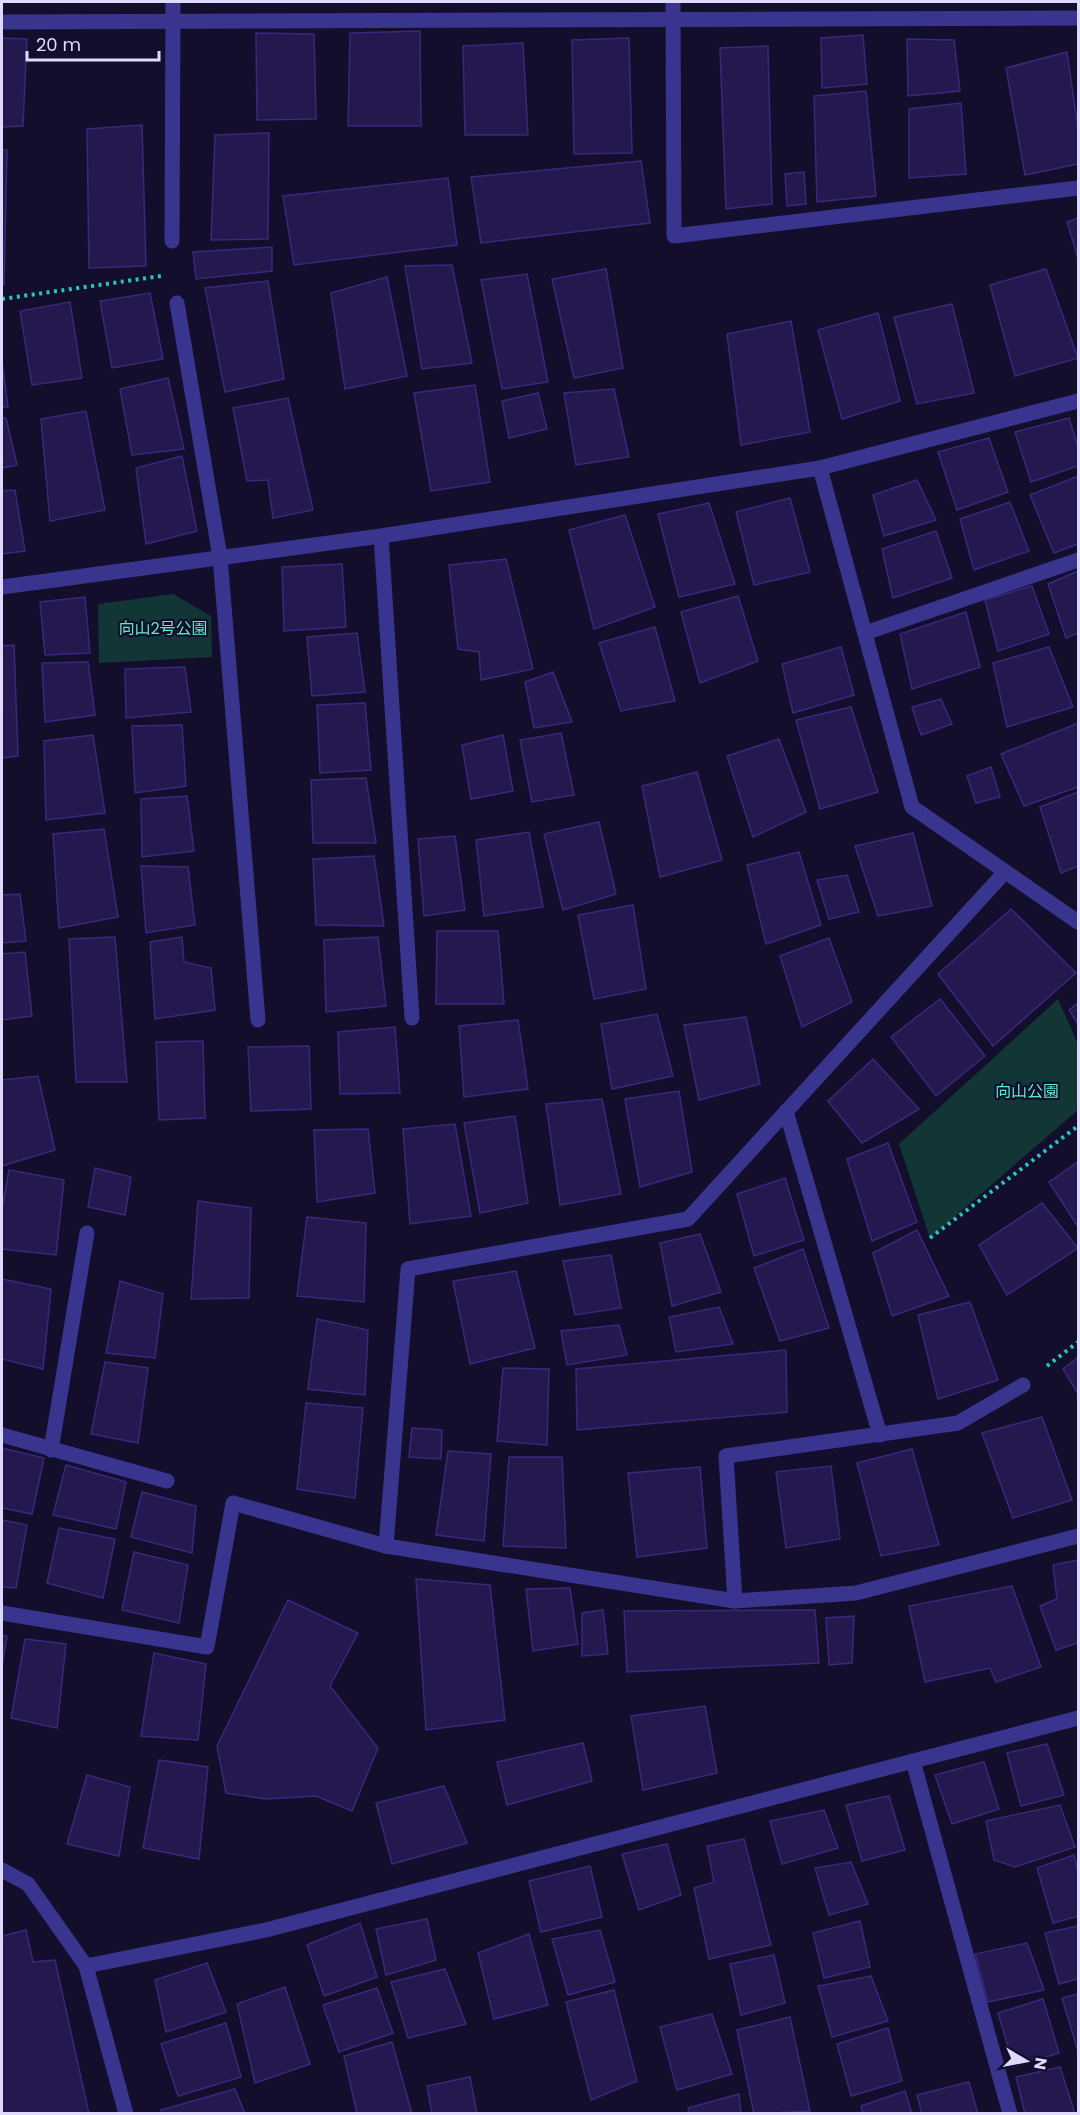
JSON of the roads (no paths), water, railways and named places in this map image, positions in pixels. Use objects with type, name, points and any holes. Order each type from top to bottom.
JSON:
[{"type":"street","points":[[172,241],[173,2]]},
{"type":"street","points":[[673,2],[674,236],[1078,188]]},
{"type":"street","points":[[2,22],[1078,18]]},
{"type":"street","points":[[177,303],[220,558],[258,1020]]},
{"type":"street","points":[[2,587],[381,536],[820,468],[1078,401]]},
{"type":"street","points":[[820,468],[912,807],[1078,922]]},
{"type":"street","points":[[381,536],[411,1018]]},
{"type":"street","points":[[865,633],[1078,560]]},
{"type":"street","points":[[387,1546],[408,1269],[688,1219],[1005,872]]},
{"type":"street","points":[[786,1111],[880,1435]]},
{"type":"street","points":[[51,1450],[87,1233]]},
{"type":"street","points":[[735,1601],[726,1456],[958,1423],[1023,1385]]},
{"type":"street","points":[[2,1435],[167,1481]]},
{"type":"street","points":[[2,1613],[207,1647],[232,1503],[387,1546],[735,1601],[856,1593],[1078,1536]]},
{"type":"street","points":[[86,1966],[266,1930],[1078,1718]]},
{"type":"street","points":[[913,1761],[1010,2114]]},
{"type":"street","points":[[2,1870],[28,1884],[86,1966],[126,2114]]},
{"type":"park label","name":"向山2号公園","points":[[163,628]]},
{"type":"park label","name":"向山公園","points":[[1027,1091]]}]
